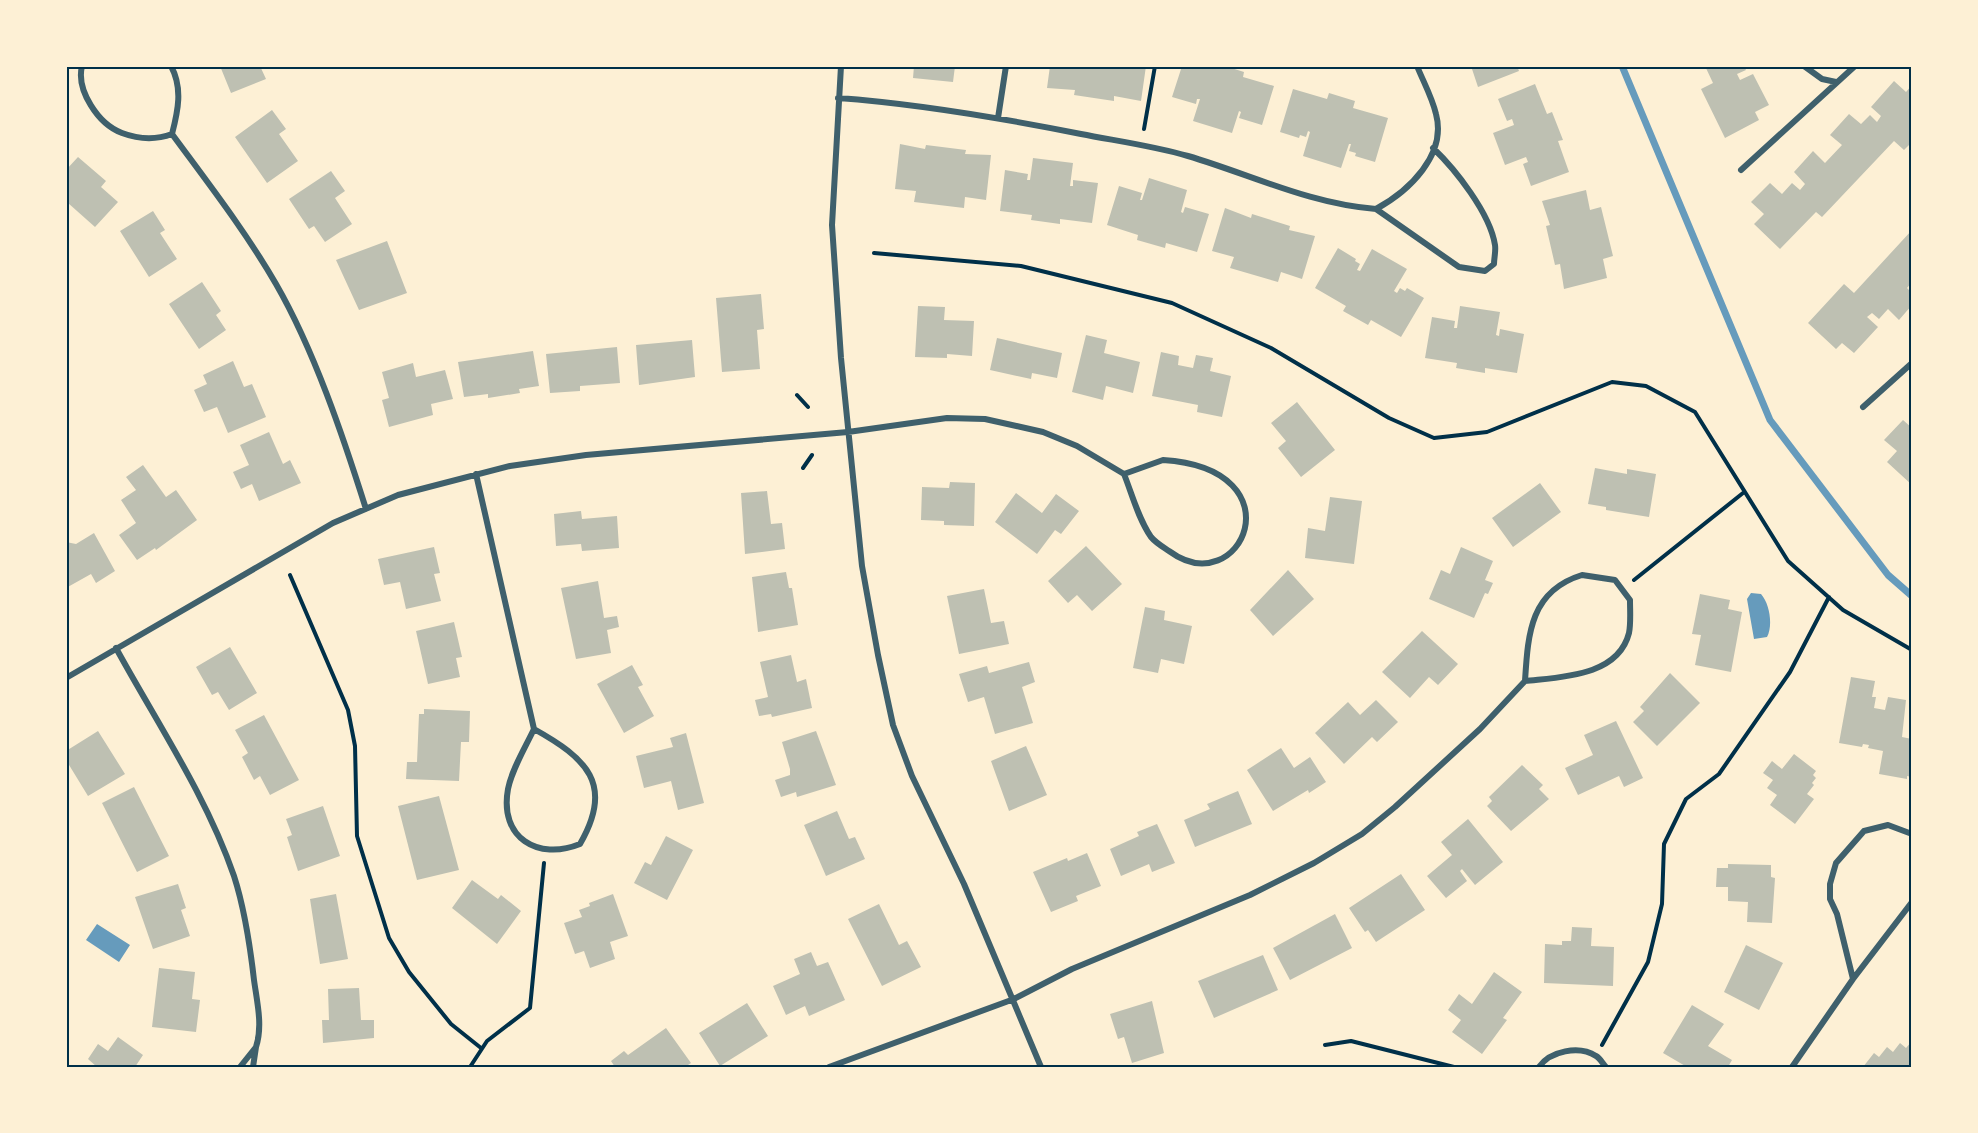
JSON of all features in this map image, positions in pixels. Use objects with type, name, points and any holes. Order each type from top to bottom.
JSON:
[{"type":"street","points":[[82,66],[82,91],[104,120],[120,133],[159,139],[172,134]]},
{"type":"street","points":[[171,66],[179,84],[172,134],[276,285],[322,387],[348,453],[366,509]]},
{"type":"street","points":[[841,66],[832,225],[848,432],[862,566],[893,725],[912,776],[1014,999],[1041,1067]]},
{"type":"street","points":[[998,118],[1006,66]]},
{"type":"street","points":[[1376,209],[1394,199],[1415,180],[1438,136],[1437,115],[1417,66]]},
{"type":"street","points":[[1804,66],[1822,79],[1836,82]]},
{"type":"street","points":[[1741,170],[1855,66]]},
{"type":"street","points":[[838,98],[998,118],[1188,156],[1291,192],[1343,207],[1376,209],[1459,267],[1485,271],[1494,264],[1495,244],[1483,215],[1454,168],[1433,148]]},
{"type":"street","points":[[1863,407],[1912,363]]},
{"type":"street","points":[[66,678],[333,523],[398,495],[510,466],[586,455],[848,432],[947,418],[985,419],[1043,432],[1077,446],[1124,474],[1143,524],[1153,539],[1182,561],[1204,565],[1220,561],[1230,553],[1245,531],[1248,510],[1242,496],[1205,467],[1187,462],[1163,460],[1124,474]]},
{"type":"street","points":[[476,474],[534,729],[508,787],[506,806],[513,827],[527,844],[546,850],[568,849],[580,844],[594,815],[596,797],[593,783],[581,762],[567,748],[534,729]]},
{"type":"street","points":[[829,1067],[1014,999],[1072,969],[1250,895],[1324,857],[1362,834],[1480,729],[1525,681],[1528,639],[1544,598],[1563,581],[1582,575],[1615,580],[1630,600],[1629,634],[1614,657],[1601,666],[1580,674],[1525,681]]},
{"type":"street","points":[[116,648],[189,776],[233,876],[250,941],[260,1022],[260,1037],[253,1067]]},
{"type":"street","points":[[1853,979],[1837,914],[1830,899],[1830,884],[1836,863],[1864,831],[1888,825],[1912,834]]},
{"type":"street","points":[[1792,1067],[1853,979],[1912,902]]},
{"type":"street","points":[[240,1067],[256,1047]]},
{"type":"street","points":[[1539,1067],[1559,1052],[1576,1050],[1596,1056],[1606,1067]]},
{"type":"path","points":[[1144,129],[1155,66]]},
{"type":"path","points":[[874,253],[1021,266],[1172,303],[1271,348],[1389,418],[1434,438],[1487,432],[1612,382],[1646,386],[1695,412],[1730,467],[1743,493],[1788,561],[1844,610],[1912,650]]},
{"type":"path","points":[[797,395],[808,407]]},
{"type":"path","points":[[803,468],[812,455]]},
{"type":"path","points":[[1623,589],[1743,493]]},
{"type":"path","points":[[290,575],[348,710],[355,746],[357,836],[389,939],[409,972],[451,1024],[481,1048]]},
{"type":"path","points":[[1596,1056],[1648,962],[1662,904],[1664,844],[1686,799],[1719,774],[1790,672],[1829,597]]},
{"type":"path","points":[[470,1067],[481,1048],[530,1008],[546,850]]},
{"type":"path","points":[[1325,1045],[1351,1041],[1454,1067]]},
{"type":"water","points":[[1751,593],[1761,594],[1767,603],[1770,621],[1767,637],[1754,639],[1747,599]]},
{"type":"water","points":[[97,924],[130,945],[119,962],[86,940]]},
{"type":"building","points":[[220,66],[260,66],[266,79],[231,93]]},
{"type":"building","points":[[914,66],[955,66],[953,82],[913,78]]},
{"type":"building","points":[[1050,66],[1146,66],[1141,101],[1114,96],[1114,101],[1074,95],[1075,90],[1047,88]]},
{"type":"building","points":[[1182,66],[1215,68],[1225,66],[1244,72],[1243,77],[1274,86],[1262,125],[1239,118],[1241,112],[1239,111],[1232,133],[1193,121],[1200,99],[1197,99],[1196,104],[1172,97]]},
{"type":"building","points":[[1471,66],[1517,66],[1519,71],[1478,87]]},
{"type":"building","points":[[1705,66],[1744,66],[1746,70],[1737,74],[1740,80],[1753,74],[1769,105],[1755,112],[1759,120],[1725,138],[1701,89],[1713,83]]},
{"type":"building","points":[[1894,81],[1906,92],[1912,85],[1912,142],[1904,150],[1894,141],[1822,217],[1816,212],[1780,249],[1754,224],[1764,214],[1751,202],[1770,183],[1782,194],[1792,183],[1800,190],[1805,184],[1794,172],[1813,151],[1825,163],[1842,145],[1830,135],[1849,114],[1861,124],[1870,115],[1877,122],[1881,116],[1871,107]]},
{"type":"building","points":[[1535,84],[1547,114],[1552,112],[1563,140],[1558,141],[1569,172],[1531,186],[1523,164],[1528,162],[1526,157],[1505,165],[1493,133],[1514,125],[1512,119],[1507,121],[1498,99]]},
{"type":"building","points":[[1293,89],[1327,99],[1329,93],[1355,101],[1353,108],[1388,118],[1375,162],[1355,156],[1356,153],[1349,151],[1351,144],[1349,144],[1341,168],[1303,156],[1310,132],[1308,131],[1306,137],[1300,135],[1299,138],[1280,132]]},
{"type":"building","points":[[272,110],[286,129],[279,134],[298,161],[267,183],[235,137]]},
{"type":"building","points":[[900,144],[925,149],[926,145],[966,150],[965,154],[991,155],[986,200],[965,197],[964,208],[914,202],[916,191],[895,189]]},
{"type":"building","points":[[78,157],[106,181],[101,187],[118,202],[95,227],[68,203],[66,205],[66,170]]},
{"type":"building","points":[[1033,158],[1073,163],[1070,186],[1073,186],[1073,180],[1098,183],[1092,223],[1060,219],[1060,224],[1031,220],[1032,215],[1000,211],[1005,170],[1028,174],[1027,180],[1030,180]]},
{"type":"building","points":[[331,171],[345,191],[335,198],[352,224],[325,242],[314,226],[309,229],[289,199]]},
{"type":"building","points":[[1149,178],[1187,190],[1181,212],[1183,213],[1185,207],[1209,214],[1197,252],[1166,243],[1165,248],[1137,240],[1138,235],[1107,225],[1119,186],[1142,193],[1140,200],[1142,200]]},
{"type":"building","points":[[1586,190],[1590,210],[1601,207],[1613,256],[1603,259],[1607,278],[1564,289],[1560,264],[1555,265],[1546,226],[1550,225],[1542,201]]},
{"type":"building","points":[[1225,208],[1251,218],[1252,214],[1290,226],[1289,230],[1315,236],[1302,279],[1281,272],[1278,282],[1230,268],[1234,257],[1212,251]]},
{"type":"building","points":[[153,211],[165,230],[160,233],[177,259],[149,277],[120,231]]},
{"type":"building","points":[[1912,230],[1912,282],[1907,288],[1912,293],[1912,305],[1899,320],[1888,309],[1879,319],[1872,313],[1867,317],[1878,327],[1854,353],[1842,343],[1836,349],[1808,323],[1844,284],[1854,293]]},
{"type":"building","points":[[387,241],[407,293],[359,310],[336,260]]},
{"type":"building","points":[[1338,248],[1356,259],[1355,261],[1360,264],[1357,270],[1360,271],[1372,249],[1407,269],[1394,291],[1397,293],[1400,288],[1405,291],[1407,288],[1424,298],[1401,337],[1371,320],[1368,325],[1343,311],[1346,306],[1315,288]]},
{"type":"building","points":[[202,282],[221,311],[216,315],[226,330],[199,349],[169,304]]},
{"type":"building","points":[[761,294],[764,329],[757,330],[760,369],[722,372],[716,298]]},
{"type":"building","points":[[918,306],[945,307],[944,320],[974,321],[972,356],[947,354],[947,358],[915,357]]},
{"type":"building","points":[[1460,306],[1500,312],[1496,335],[1499,336],[1500,329],[1524,334],[1517,373],[1485,368],[1485,373],[1456,368],[1457,363],[1425,358],[1432,317],[1455,321],[1454,328],[1457,328]]},
{"type":"building","points":[[1086,335],[1107,340],[1104,353],[1140,362],[1133,393],[1106,386],[1103,400],[1072,392]]},
{"type":"building","points":[[997,338],[1062,353],[1057,378],[1032,373],[1031,379],[990,370]]},
{"type":"building","points":[[692,340],[695,377],[639,385],[636,345]]},
{"type":"building","points":[[617,347],[620,383],[580,386],[580,391],[550,393],[546,354]]},
{"type":"building","points":[[533,351],[539,386],[519,389],[520,393],[488,398],[488,394],[464,397],[458,362]]},
{"type":"building","points":[[1161,352],[1179,356],[1178,365],[1193,368],[1196,355],[1213,358],[1210,371],[1231,376],[1222,417],[1197,412],[1198,405],[1152,396]]},
{"type":"building","points":[[233,361],[244,387],[252,384],[266,417],[228,433],[217,407],[204,412],[194,390],[207,384],[203,375]]},
{"type":"building","points":[[413,363],[416,377],[445,370],[453,399],[431,404],[433,415],[389,427],[382,400],[389,398],[382,372]]},
{"type":"building","points":[[1297,402],[1335,450],[1301,477],[1278,448],[1286,441],[1271,423]]},
{"type":"building","points":[[1903,420],[1912,428],[1912,485],[1887,462],[1897,451],[1884,440]]},
{"type":"building","points":[[269,432],[283,464],[290,460],[301,483],[259,501],[252,484],[241,489],[233,472],[249,465],[240,445]]},
{"type":"building","points":[[143,465],[166,497],[176,490],[197,520],[156,550],[155,548],[137,560],[119,535],[136,523],[121,500],[136,490],[126,477]]},
{"type":"building","points":[[1595,468],[1627,474],[1627,469],[1656,474],[1649,517],[1606,510],[1606,507],[1588,504]]},
{"type":"building","points":[[950,482],[975,483],[974,526],[944,525],[944,521],[921,520],[922,487],[949,488]]},
{"type":"building","points":[[1540,483],[1561,512],[1513,547],[1492,518]]},
{"type":"building","points":[[767,491],[771,524],[782,523],[785,549],[745,554],[741,493]]},
{"type":"building","points":[[1016,493],[1042,513],[1056,494],[1079,511],[1061,534],[1055,530],[1037,554],[995,522]]},
{"type":"building","points":[[1330,497],[1362,501],[1354,564],[1305,558],[1308,528],[1325,531]]},
{"type":"building","points":[[581,511],[582,519],[617,516],[619,548],[582,551],[581,544],[556,546],[554,514]]},
{"type":"building","points":[[94,533],[115,571],[96,583],[91,574],[66,588],[66,542],[76,544]]},
{"type":"building","points":[[1086,546],[1122,584],[1092,611],[1077,595],[1068,603],[1048,581]]},
{"type":"building","points":[[434,547],[440,573],[434,574],[441,601],[406,609],[400,582],[384,585],[378,559]]},
{"type":"building","points":[[1461,547],[1493,561],[1485,580],[1493,583],[1488,594],[1485,593],[1474,618],[1429,599],[1441,570],[1450,574]]},
{"type":"building","points":[[1288,570],[1314,599],[1273,636],[1250,610]]},
{"type":"building","points":[[786,572],[789,588],[792,588],[798,625],[758,632],[752,577]]},
{"type":"building","points":[[598,581],[604,618],[617,616],[619,627],[607,630],[611,653],[576,659],[561,588]]},
{"type":"building","points":[[984,589],[991,623],[1004,621],[1009,644],[959,654],[947,596]]},
{"type":"building","points":[[1700,594],[1730,600],[1728,609],[1742,612],[1731,672],[1695,665],[1701,635],[1692,634]]},
{"type":"building","points":[[1145,607],[1165,611],[1164,620],[1192,626],[1184,664],[1161,659],[1158,673],[1133,668]]},
{"type":"building","points":[[454,622],[462,657],[456,658],[460,677],[428,684],[416,631]]},
{"type":"building","points":[[1422,631],[1458,664],[1438,685],[1429,677],[1410,698],[1382,672]]},
{"type":"building","points":[[230,647],[257,693],[229,710],[218,692],[212,695],[196,667]]},
{"type":"building","points":[[791,655],[797,682],[806,679],[812,708],[772,717],[771,714],[759,716],[755,700],[768,697],[760,662]]},
{"type":"building","points":[[1029,662],[1035,682],[1022,687],[1033,723],[995,734],[984,697],[968,702],[959,674],[987,666],[989,673]]},
{"type":"building","points":[[632,665],[643,685],[638,687],[654,716],[624,733],[597,684]]},
{"type":"building","points":[[1670,673],[1700,703],[1657,746],[1633,722],[1644,711],[1640,707]]},
{"type":"building","points":[[1851,677],[1875,681],[1872,697],[1876,697],[1874,708],[1885,710],[1888,697],[1906,700],[1902,737],[1912,739],[1912,777],[1907,776],[1907,779],[1879,774],[1883,751],[1868,748],[1869,745],[1863,744],[1862,747],[1839,743]]},
{"type":"building","points":[[1376,700],[1398,722],[1377,742],[1372,737],[1344,764],[1315,733],[1348,702],[1360,715]]},
{"type":"building","points":[[424,709],[470,711],[469,742],[461,742],[459,781],[406,779],[407,762],[417,762],[419,714],[424,714]]},
{"type":"building","points":[[264,715],[299,780],[270,795],[260,776],[254,780],[242,757],[248,753],[235,730]]},
{"type":"building","points":[[1616,721],[1643,778],[1624,787],[1619,776],[1578,795],[1565,768],[1593,755],[1584,735]]},
{"type":"building","points":[[98,731],[125,774],[88,796],[66,760],[66,751]]},
{"type":"building","points":[[816,731],[836,785],[797,797],[796,792],[781,797],[775,780],[790,775],[782,742]]},
{"type":"building","points":[[686,733],[704,803],[678,810],[671,781],[644,788],[636,756],[673,747],[670,738]]},
{"type":"building","points":[[1026,746],[1047,795],[1009,811],[991,761]]},
{"type":"building","points":[[1281,748],[1294,768],[1310,757],[1326,782],[1273,811],[1247,770]]},
{"type":"building","points":[[1794,754],[1816,771],[1813,775],[1816,778],[1812,783],[1814,785],[1807,794],[1814,799],[1795,824],[1770,805],[1777,795],[1767,788],[1773,780],[1763,773],[1772,761],[1782,769]]},
{"type":"building","points":[[1522,765],[1543,785],[1539,789],[1549,799],[1511,831],[1487,806],[1492,801],[1489,797]]},
{"type":"building","points":[[134,787],[169,856],[137,872],[102,803]]},
{"type":"building","points":[[1238,791],[1252,824],[1195,847],[1184,820],[1210,809],[1207,804]]},
{"type":"building","points":[[439,796],[459,870],[417,880],[398,806]]},
{"type":"building","points":[[323,806],[340,856],[298,871],[287,837],[292,835],[286,819]]},
{"type":"building","points":[[837,811],[849,839],[855,837],[865,859],[826,876],[804,825]]},
{"type":"building","points":[[1468,819],[1503,862],[1475,885],[1462,869],[1460,871],[1467,881],[1446,898],[1427,876],[1452,855],[1441,842]]},
{"type":"building","points":[[1157,824],[1175,863],[1152,872],[1149,864],[1121,876],[1110,849],[1139,836],[1137,832]]},
{"type":"building","points":[[666,836],[693,850],[667,900],[634,883],[645,862],[651,865]]},
{"type":"building","points":[[1087,853],[1101,886],[1076,896],[1078,901],[1051,912],[1033,872],[1067,858],[1068,861]]},
{"type":"building","points":[[1728,864],[1771,865],[1771,877],[1775,878],[1772,923],[1747,922],[1748,902],[1728,901],[1728,887],[1716,887],[1717,868],[1728,868]]},
{"type":"building","points":[[1401,874],[1425,910],[1376,942],[1368,930],[1365,932],[1349,908]]},
{"type":"building","points":[[472,880],[498,899],[501,895],[521,911],[497,944],[452,908]]},
{"type":"building","points":[[178,884],[186,908],[181,910],[190,936],[153,949],[135,897]]},
{"type":"building","points":[[336,894],[348,959],[320,964],[310,899]]},
{"type":"building","points":[[613,894],[628,936],[610,942],[615,959],[590,968],[584,951],[575,954],[564,923],[582,917],[579,910],[590,906],[589,903]]},
{"type":"building","points":[[879,904],[899,945],[907,941],[921,967],[882,986],[848,919]]},
{"type":"building","points":[[1335,914],[1352,948],[1290,980],[1273,948]]},
{"type":"building","points":[[1572,927],[1592,928],[1591,946],[1614,947],[1613,986],[1544,983],[1545,944],[1562,945],[1562,941],[1571,941]]},
{"type":"building","points":[[1746,945],[1783,963],[1759,1010],[1724,992]]},
{"type":"building","points":[[811,952],[817,966],[828,962],[845,1000],[809,1016],[805,1006],[786,1015],[773,986],[800,974],[794,959]]},
{"type":"building","points":[[1263,955],[1278,990],[1214,1018],[1198,981]]},
{"type":"building","points":[[159,968],[195,972],[192,999],[200,1000],[196,1032],[152,1027]]},
{"type":"building","points":[[1494,972],[1522,992],[1503,1018],[1507,1020],[1482,1054],[1452,1032],[1461,1020],[1448,1010],[1459,994],[1472,1004]]},
{"type":"building","points":[[359,988],[361,1020],[374,1020],[374,1038],[323,1043],[322,1020],[329,1020],[328,989]]},
{"type":"building","points":[[1152,1001],[1164,1053],[1132,1063],[1124,1037],[1118,1039],[1110,1014]]},
{"type":"building","points":[[747,1003],[768,1036],[720,1066],[699,1033]]},
{"type":"building","points":[[1692,1005],[1724,1024],[1708,1046],[1732,1060],[1728,1067],[1687,1067],[1663,1053]]},
{"type":"building","points":[[666,1028],[691,1063],[685,1067],[615,1067],[611,1061],[624,1051],[628,1055]]},
{"type":"building","points":[[118,1037],[143,1055],[135,1067],[97,1067],[88,1059],[98,1044],[108,1051]]},
{"type":"building","points":[[1912,1041],[1912,1067],[1863,1067],[1874,1053],[1879,1057],[1887,1047],[1893,1052],[1900,1043],[1906,1048]]},
{"type":"waterway","points":[[1622,66],[1770,420],[1888,575],[1912,596]]}]
